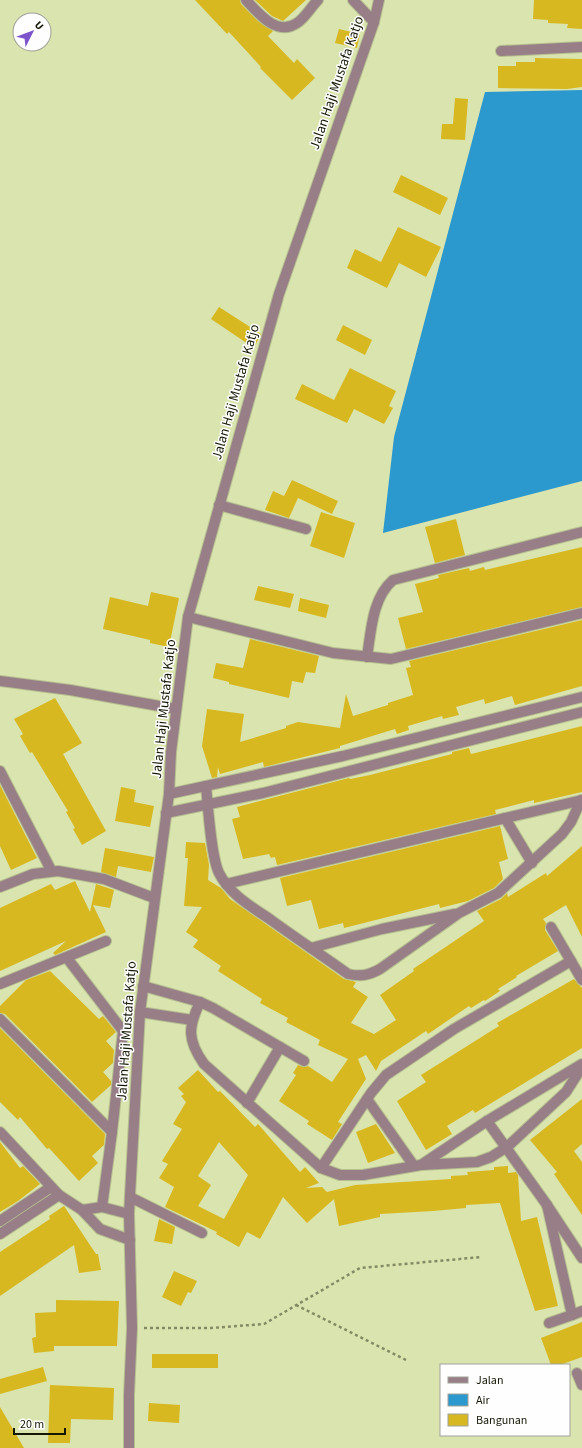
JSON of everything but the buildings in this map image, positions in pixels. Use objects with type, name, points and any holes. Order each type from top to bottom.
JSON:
[{"type":"street","points":[[246,0],[264,19],[275,26],[282,27],[297,23],[318,0]]},
{"type":"street","points":[[353,0],[374,22]]},
{"type":"street","name":"Jalan Haji Mustafa Katjo","points":[[129,1448],[129,1395],[132,1328],[129,1214],[140,1012],[169,794],[176,709],[188,617],[279,294],[374,22],[379,0]]},
{"type":"street","points":[[502,51],[582,46]]},
{"type":"street","points":[[219,505],[306,529]]},
{"type":"street","points":[[367,657],[379,597],[383,590],[393,580],[582,532]]},
{"type":"street","points":[[188,617],[333,653],[391,659],[582,613]]},
{"type":"street","points":[[0,681],[70,690],[176,709]]},
{"type":"street","points":[[169,794],[343,756],[581,697]]},
{"type":"street","points":[[166,813],[262,793],[582,712]]},
{"type":"street","points":[[0,771],[51,870]]},
{"type":"street","points":[[206,786],[216,860],[219,872],[226,884],[235,894],[348,974],[359,977],[368,975],[395,960],[459,913],[498,893],[562,834],[571,822],[582,800]]},
{"type":"street","points":[[226,884],[582,800]]},
{"type":"street","points":[[505,818],[532,863]]},
{"type":"street","points":[[0,887],[32,874],[51,870],[104,879],[154,898]]},
{"type":"street","points":[[311,948],[382,929],[459,913]]},
{"type":"street","points":[[551,927],[582,980]]},
{"type":"street","points":[[0,984],[106,941]]},
{"type":"street","points":[[67,958],[123,1028],[102,1207]]},
{"type":"street","points":[[321,1168],[367,1099],[386,1075],[454,1029],[571,962]]},
{"type":"street","points":[[143,986],[200,1002],[304,1061]]},
{"type":"street","points":[[200,1002],[192,1020],[190,1030],[192,1043],[204,1064],[321,1168],[340,1175],[363,1175],[418,1165],[477,1162],[491,1158],[507,1147],[566,1092],[582,1065]]},
{"type":"street","points":[[140,1012],[192,1020]]},
{"type":"street","points":[[0,1018],[112,1132]]},
{"type":"street","points":[[247,1103],[280,1047]]},
{"type":"street","points":[[418,1165],[487,1121],[582,1065]]},
{"type":"street","points":[[367,1099],[418,1165]]},
{"type":"street","points":[[487,1121],[507,1147],[582,1258]]},
{"type":"street","points":[[0,1132],[59,1195],[82,1210],[100,1229],[130,1240]]},
{"type":"street","points":[[0,1221],[51,1187]]},
{"type":"street","points":[[0,1234],[59,1195]]},
{"type":"street","points":[[130,1197],[202,1233]]},
{"type":"street","points":[[547,1205],[572,1314]]},
{"type":"street","points":[[82,1210],[102,1207],[129,1214]]},
{"type":"street","points":[[549,1323],[582,1311]]},
{"type":"street","points":[[577,1373],[582,1385]]},
{"type":"path","points":[[132,1328],[211,1328],[264,1324],[360,1268],[482,1257]]},
{"type":"path","points":[[296,1305],[406,1360]]},
{"type":"water","points":[[582,90],[582,481],[383,533],[394,437],[485,92]]}]
